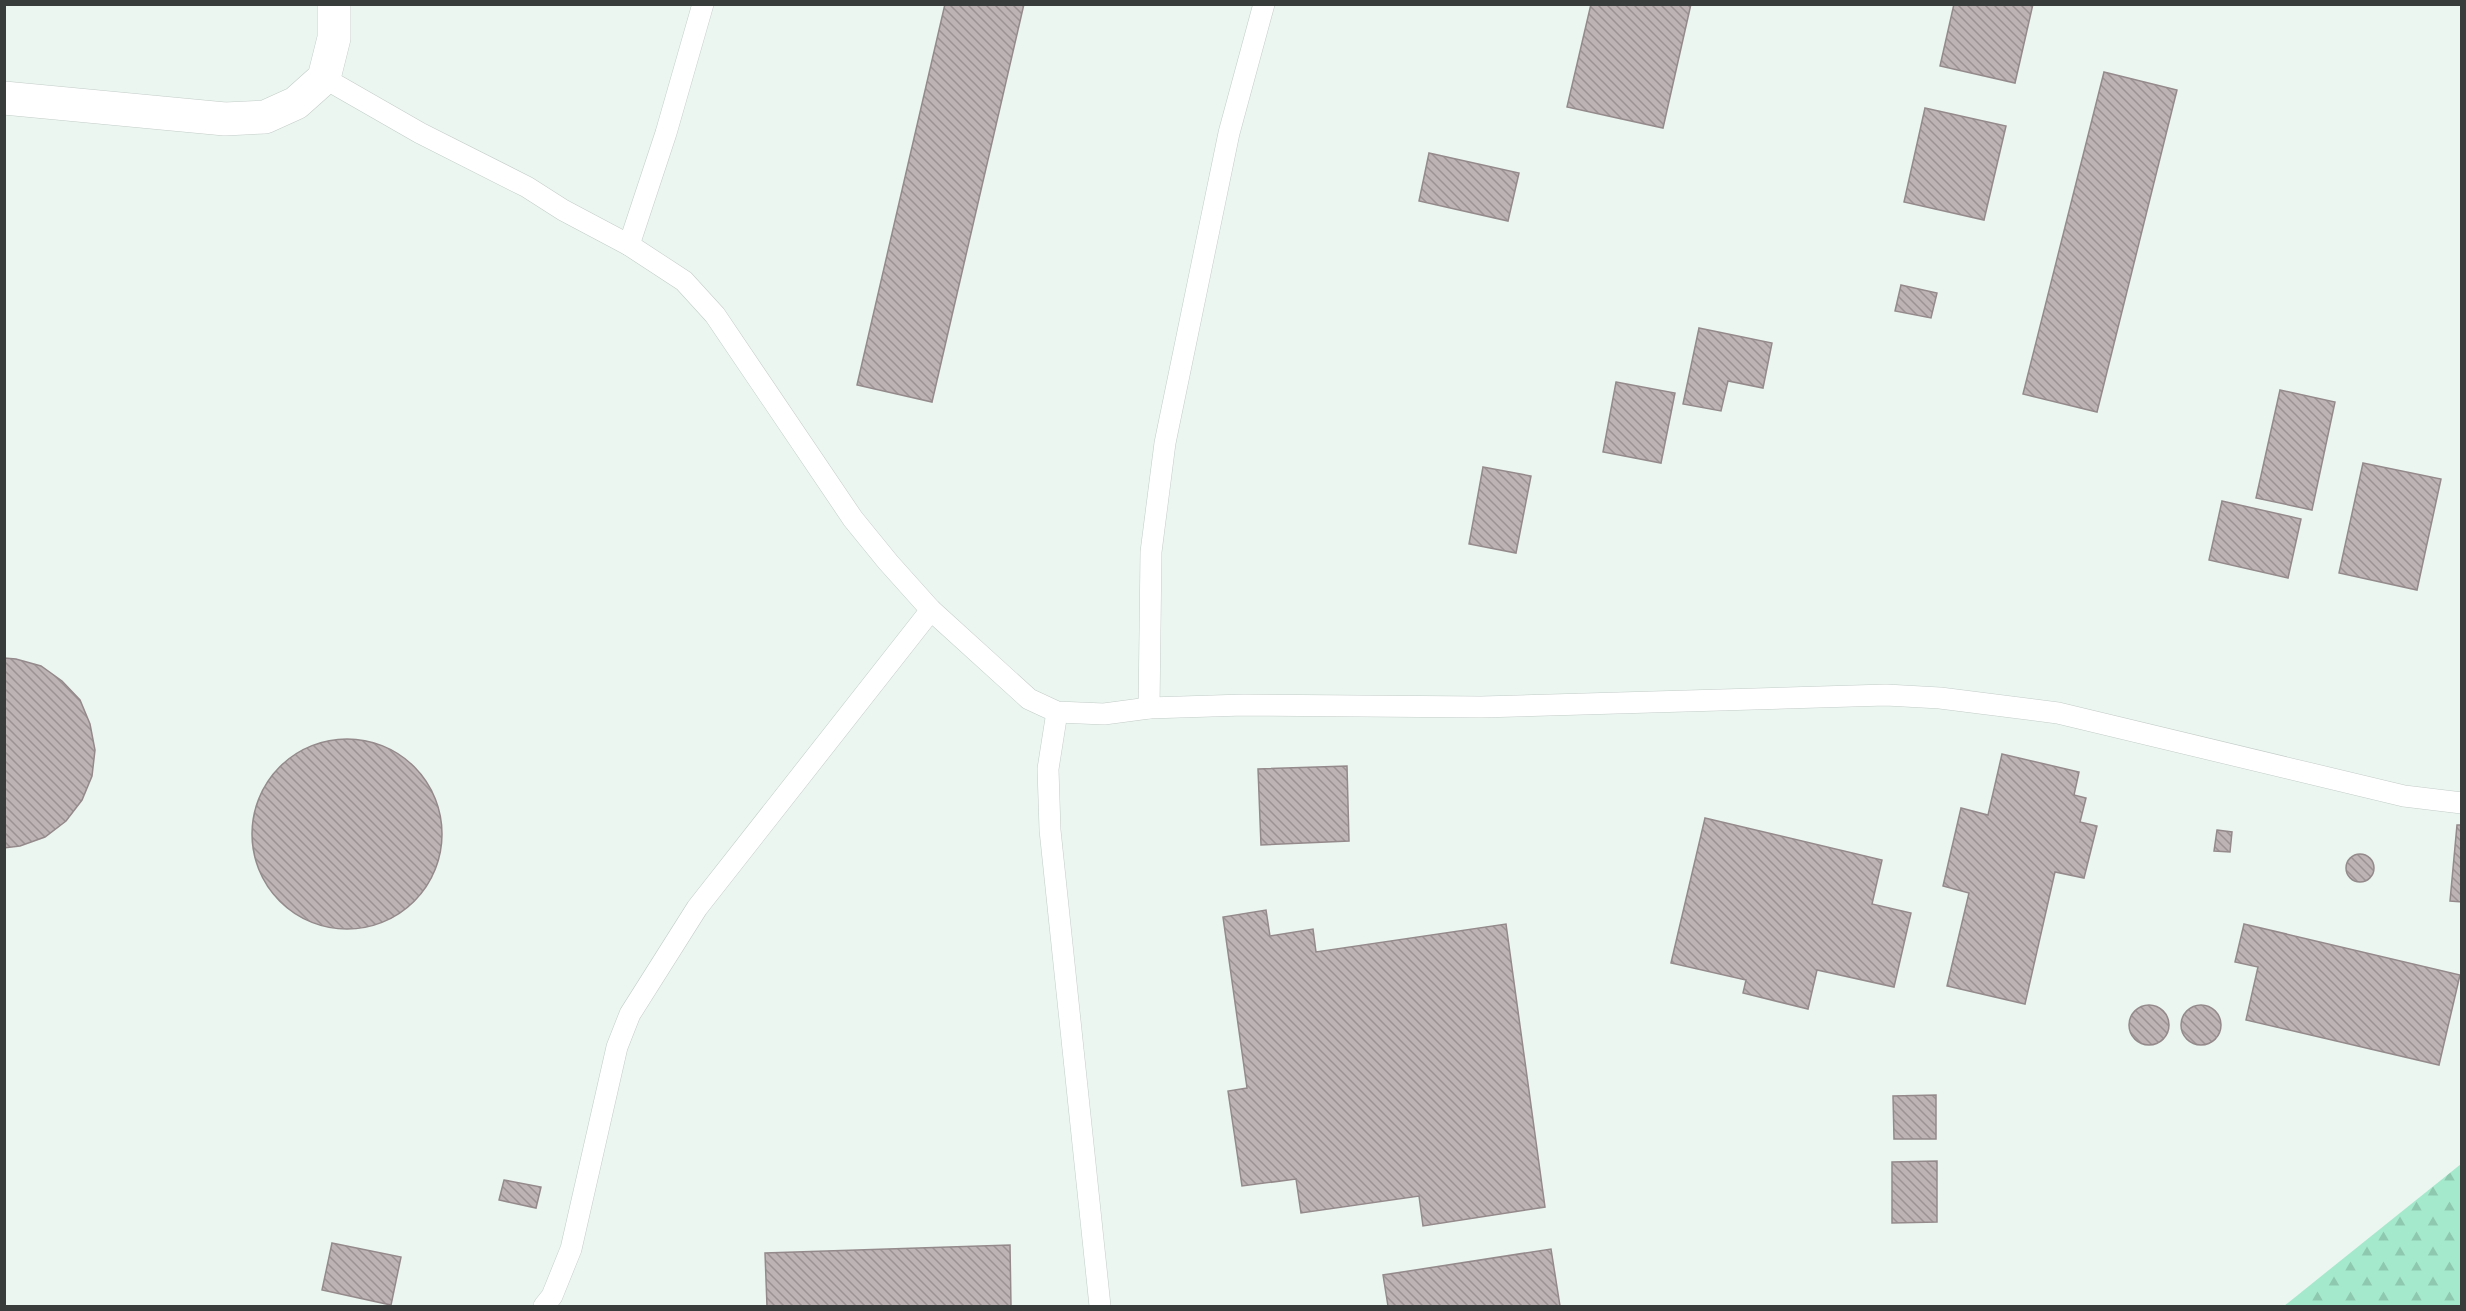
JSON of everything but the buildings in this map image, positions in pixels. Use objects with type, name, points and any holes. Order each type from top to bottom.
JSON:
[{"type":"street","points":[[4,98],[225,119],[265,117],[296,103],[324,78],[334,38],[334,4]]},
{"type":"lane","points":[[629,245],[666,133],[703,4]]},
{"type":"lane","points":[[1149,708],[1151,552],[1165,444],[1222,165],[1264,4]]},
{"type":"lane","points":[[324,78],[420,133],[527,188],[629,245],[684,281],[715,315],[853,519],[931,610],[1029,699],[1058,712],[1104,714],[1149,708],[1244,705],[1480,708],[1886,695],[1940,698],[2058,713],[2404,796],[2462,803]]},
{"type":"lane","points":[[544,1306],[552,1296],[571,1249],[617,1047],[630,1014],[697,908],[931,610]]},
{"type":"lane","points":[[1058,712],[1048,770],[1050,830],[1100,1306]]},
{"type":"green space","points":[[2461,1164],[2461,1306],[2284,1306]]}]
